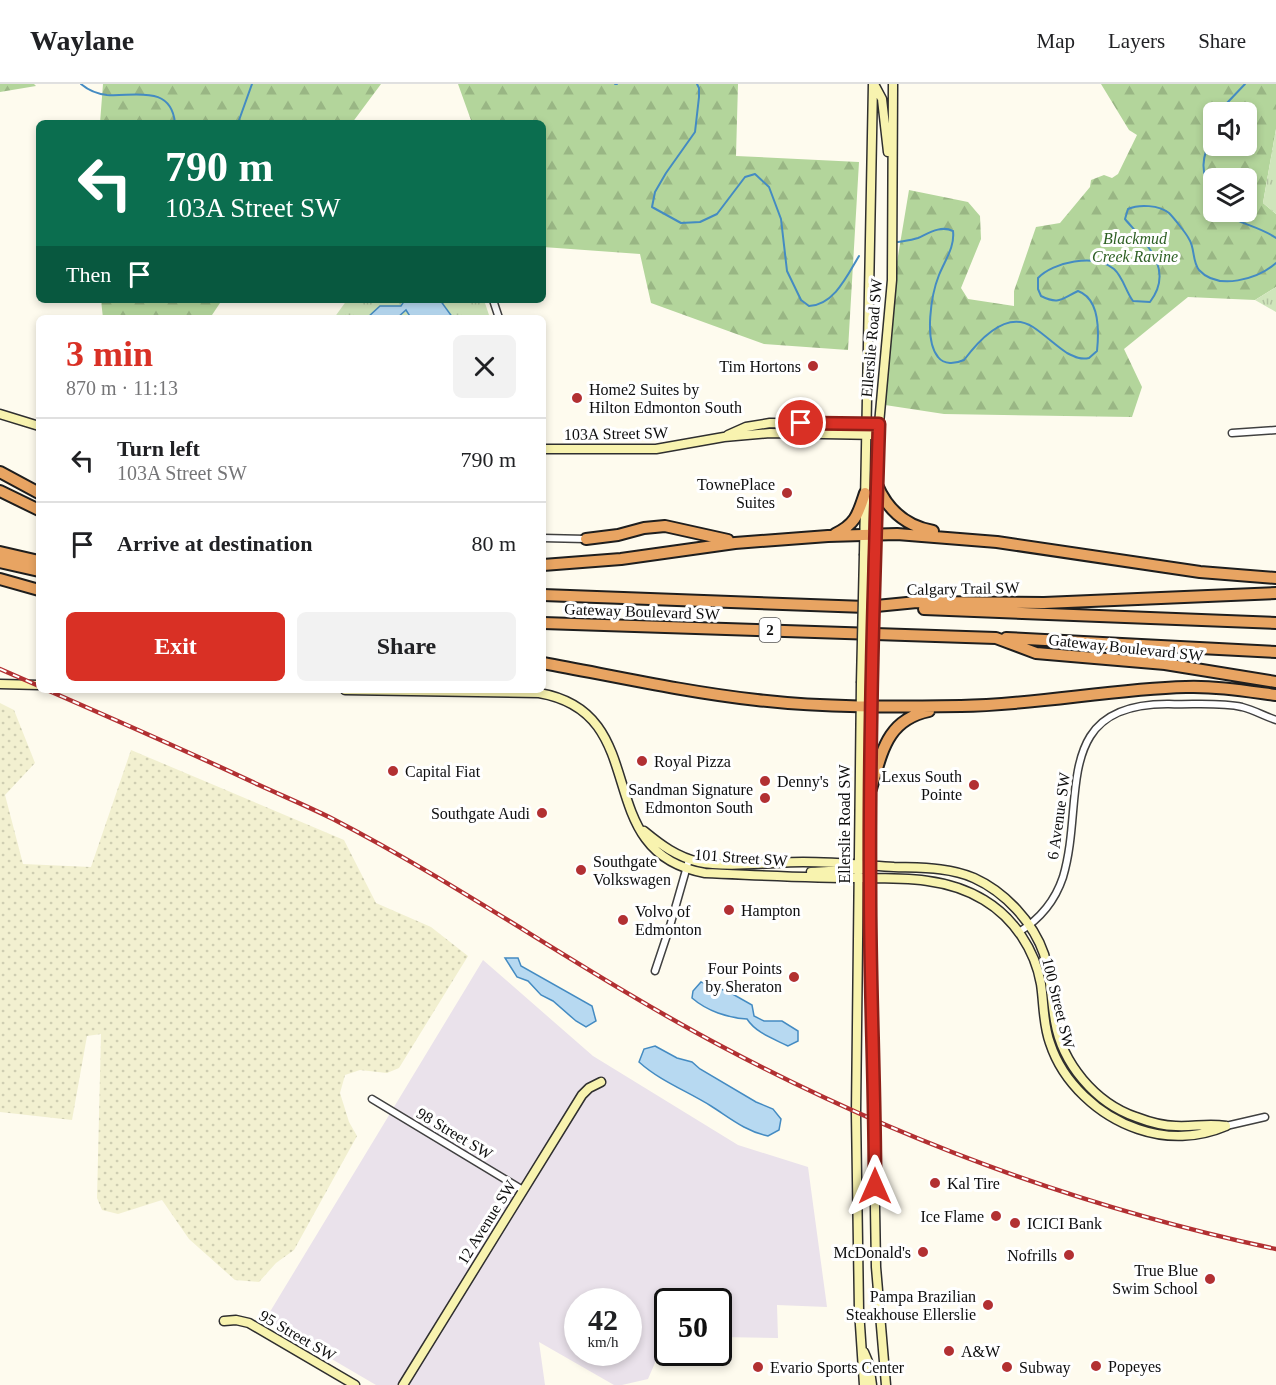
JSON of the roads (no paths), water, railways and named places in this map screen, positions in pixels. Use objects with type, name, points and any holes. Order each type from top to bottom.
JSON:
[{"type":"highway","points":[[0,472],[36,491]]},
{"type":"highway","points":[[877,485],[883,498],[896,514],[909,524],[922,529],[978,540],[1200,572],[1276,578]]},
{"type":"highway","points":[[0,490],[36,508]]},
{"type":"highway","points":[[828,536],[846,529],[852,523],[859,512],[865,493]]},
{"type":"highway","points":[[586,539],[665,526],[713,538],[746,542]]},
{"type":"highway","points":[[546,565],[611,560],[746,542],[828,536],[897,534],[978,540]]},
{"type":"highway","points":[[0,552],[36,560]]},
{"type":"highway","points":[[0,562],[36,570]]},
{"type":"highway","points":[[0,579],[36,589]]},
{"type":"highway","name":"Calgary Trail SW","points":[[546,595],[866,607],[917,602],[1044,603],[1276,593]]},
{"type":"highway","points":[[866,607],[1276,623]]},
{"type":"highway","name":"Gateway Boulevard SW","points":[[546,622],[996,638],[1036,653],[1165,664],[1276,682]]},
{"type":"highway","points":[[996,638],[1276,652]]},
{"type":"highway","points":[[546,664],[658,686],[756,700],[866,706],[1021,704],[1135,690],[1188,687],[1230,688],[1276,695]]},
{"type":"highway","points":[[871,789],[883,749],[892,731],[899,724],[916,713],[961,706]]},
{"type":"street","points":[[873,84],[882,99],[885,139],[891,173]]},
{"type":"street","name":"Ellerslie Road SW","points":[[873,84],[861,682],[866,706],[871,789],[870,878],[876,1243],[886,1385]]},
{"type":"street","name":"Ellerslie Road SW","points":[[864,1385],[859,1310],[856,1113],[859,871],[866,706],[872,683],[878,435],[892,280],[892,84]]},
{"type":"street","points":[[845,423],[860,415],[866,402]]},
{"type":"street","points":[[0,414],[36,425]]},
{"type":"street","name":"103A Street SW","points":[[724,436],[760,424],[879,424]]},
{"type":"street","points":[[1232,434],[1276,430]]},
{"type":"street","name":"103A Street SW","points":[[546,449],[656,450],[724,436],[778,433],[878,435]]},
{"type":"street","points":[[546,538],[586,539]]},
{"type":"street","points":[[0,684],[36,685]]},
{"type":"street","name":"101 Street SW","points":[[531,693],[552,696],[571,703],[588,714],[606,739],[627,804],[639,827],[688,864],[705,873],[786,875],[859,871]]},
{"type":"street","name":"6 Avenue SW","points":[[1019,932],[1039,919],[1063,876],[1076,776],[1083,748],[1090,736],[1113,714],[1146,704],[1237,706],[1276,720]]},
{"type":"street","name":"101 Street SW","points":[[688,864],[710,863],[859,871]]},
{"type":"street","points":[[655,970],[688,864]]},
{"type":"street","name":"100 Street SW","points":[[1226,1126],[1208,1123],[1173,1126],[1155,1123],[1126,1113],[1092,1089],[1078,1074],[1061,1044],[1046,962],[1040,945],[1029,926],[1004,898],[974,878],[946,870],[870,865],[859,871],[870,878],[928,881],[954,886],[984,900],[996,909],[1019,932],[1027,945],[1037,970],[1050,1043],[1063,1070],[1084,1096],[1112,1118],[1151,1133],[1195,1136],[1265,1117]]},
{"type":"street","name":"12 Avenue SW","points":[[403,1385],[582,1095],[601,1082]]},
{"type":"street","name":"98 Street SW","points":[[372,1099],[523,1190]]},
{"type":"street","name":"95 Street SW","points":[[224,1321],[236,1320],[249,1323],[355,1385]]},
{"type":"street","points":[[861,1346],[869,1364],[872,1385]]},
{"type":"water","points":[[403,303],[442,303],[451,315],[409,315],[406,310],[400,315],[370,315],[380,306],[401,306]]},
{"type":"water","points":[[505,958],[518,958],[521,966],[592,1006],[596,1021],[586,1027],[576,1021],[553,1001],[541,995],[528,981],[517,977]]},
{"type":"water","points":[[701,982],[729,992],[752,1005],[754,1016],[764,1021],[782,1021],[798,1031],[798,1041],[788,1046],[760,1032],[747,1019],[732,1017],[704,1007],[692,998],[693,991]]},
{"type":"water","points":[[655,1046],[677,1058],[692,1062],[756,1102],[773,1109],[781,1119],[779,1130],[768,1136],[752,1131],[656,1075],[639,1062],[644,1049]]},
{"type":"waterway","points":[[81,84],[97,93],[139,94],[159,98],[166,102],[174,120]]},
{"type":"waterway","points":[[239,120],[252,84]]},
{"type":"waterway","points":[[697,84],[699,97],[695,132],[655,192],[652,207],[681,223],[700,222],[717,214],[745,177],[755,174],[769,187],[781,219],[787,271],[801,300],[809,306],[826,301],[833,295],[859,256]]},
{"type":"waterway","points":[[1228,102],[1245,84]]},
{"type":"waterway","points":[[1204,156],[1204,168]]},
{"type":"waterway","points":[[898,242],[918,238],[940,229],[953,231],[951,248],[936,284],[930,317],[931,340],[934,349],[940,360],[950,363],[964,360],[994,329],[1013,322],[1023,322],[1033,327],[1070,354],[1089,358],[1097,351],[1098,335],[1097,317],[1091,301],[1078,291],[1060,300],[1047,299],[1041,296],[1038,289],[1038,278],[1045,272],[1064,264],[1096,261],[1106,264],[1117,272],[1133,301],[1150,302],[1160,279],[1159,268],[1149,248],[1125,219],[1128,209],[1133,207],[1155,207],[1169,213],[1191,243],[1199,270],[1217,280],[1249,278],[1276,263]]},
{"type":"waterway","points":[[1242,222],[1276,238]]},
{"type":"railway","points":[[0,669],[36,685]]},
{"type":"railway","points":[[54,693],[333,819],[431,874],[672,1019],[787,1080],[854,1111],[992,1167],[1062,1191],[1132,1213],[1276,1249]]},
{"type":"place","name":"Tim Hortons","points":[[813,366]]},
{"type":"place","name":"Home2 Suites by Hilton Edmonton South","points":[[577,398]]},
{"type":"place","name":"TownePlace Suites","points":[[787,493]]},
{"type":"place","name":"Royal Pizza","points":[[642,761]]},
{"type":"place","name":"Capital Fiat","points":[[393,771]]},
{"type":"place","name":"Denny's","points":[[765,781]]},
{"type":"place","name":"Lexus South Pointe","points":[[974,785]]},
{"type":"place","name":"Sandman Signature Edmonton South","points":[[765,798]]},
{"type":"place","name":"Southgate Audi","points":[[542,813]]},
{"type":"place","name":"Southgate Volkswagen","points":[[581,870]]},
{"type":"place","name":"Hampton","points":[[729,910]]},
{"type":"place","name":"Volvo of Edmonton","points":[[623,920]]},
{"type":"place","name":"Four Points by Sheraton","points":[[794,977]]},
{"type":"place","name":"Kal Tire","points":[[935,1183]]},
{"type":"place","name":"Ice Flame","points":[[996,1216]]},
{"type":"place","name":"ICICI Bank","points":[[1015,1223]]},
{"type":"place","name":"McDonald's","points":[[923,1252]]},
{"type":"place","name":"Nofrills","points":[[1069,1255]]},
{"type":"place","name":"True Blue Swim School","points":[[1210,1279]]},
{"type":"place","name":"Pampa Brazilian Steakhouse Ellerslie","points":[[988,1305]]},
{"type":"place","name":"A&W","points":[[949,1351]]},
{"type":"place","name":"Popeyes","points":[[1096,1366]]},
{"type":"place","name":"Evario Sports Center","points":[[758,1367]]},
{"type":"place","name":"Subway","points":[[1007,1367]]},
{"type":"park label","name":"Blackmud Creek Ravine","points":[[1135,247]]}]
